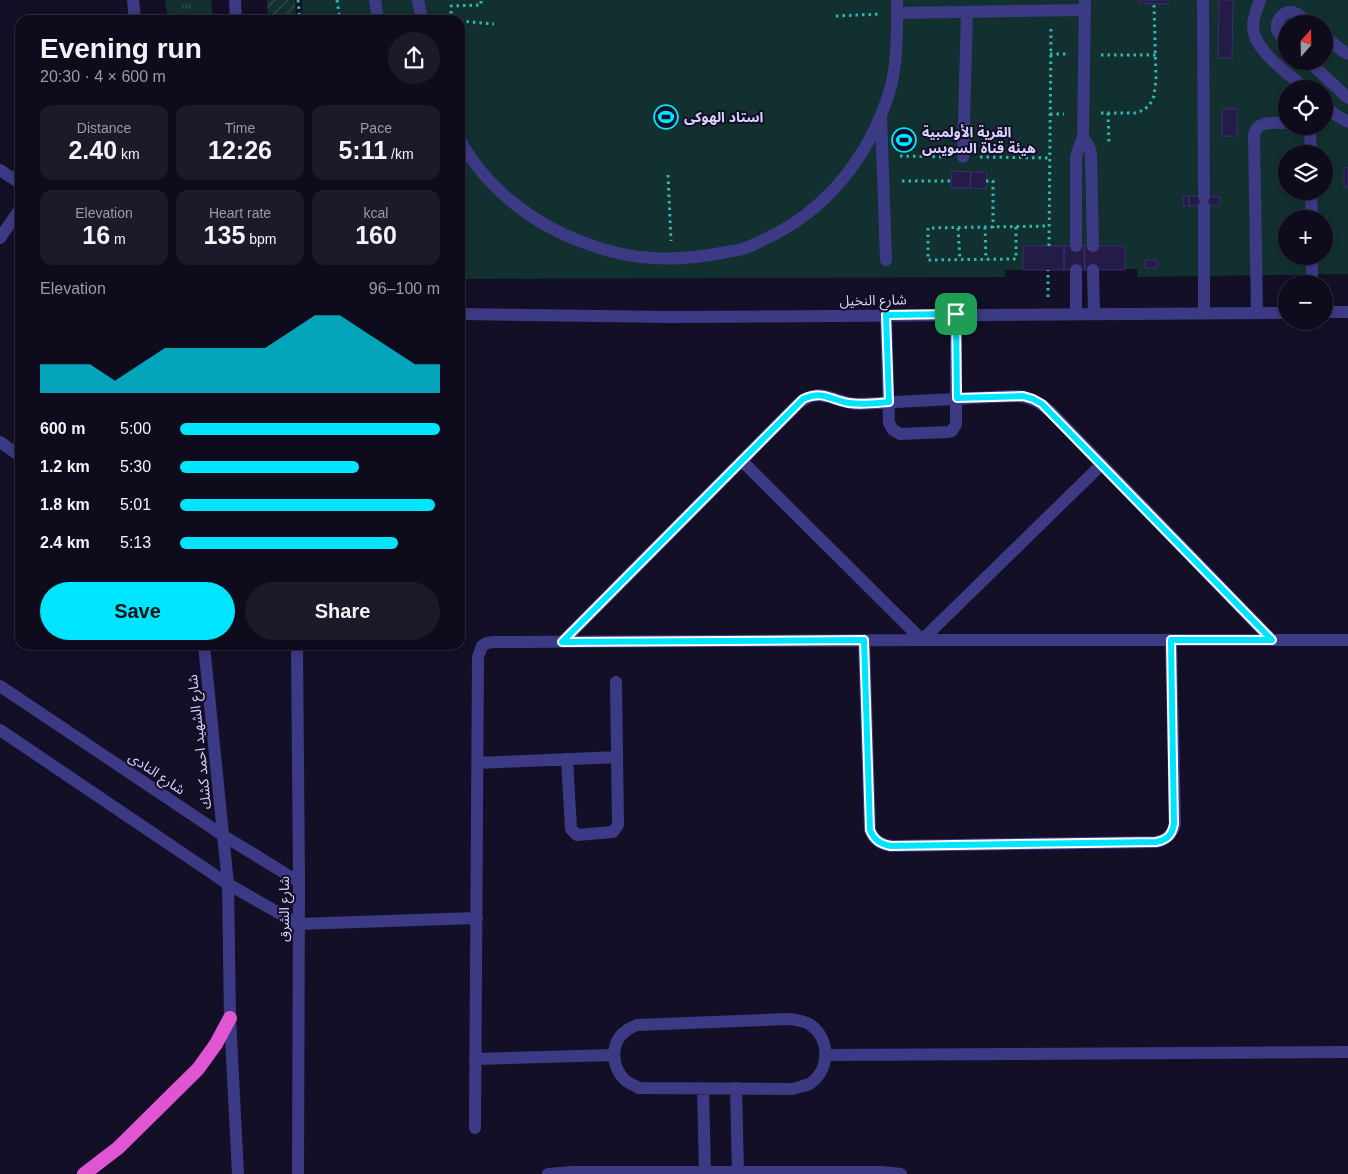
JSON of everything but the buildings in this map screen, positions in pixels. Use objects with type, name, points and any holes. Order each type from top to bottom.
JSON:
[{"type":"highway","points":[[84,1174],[118,1148],[198,1068],[216,1044],[230,1018]]},
{"type":"street","points":[[133,0],[134,15]]},
{"type":"street","points":[[235,0],[236,15]]},
{"type":"street","points":[[375,0],[377,15]]},
{"type":"street","points":[[418,0],[421,15]]},
{"type":"street","points":[[465,150],[486,178],[512,202],[540,222],[570,238],[603,250],[637,257],[672,259],[708,256],[745,248],[779,232],[810,212],[837,186],[860,156],[881,114],[890,88],[897,51],[897,0]]},
{"type":"street","points":[[1203,0],[1204,313]]},
{"type":"street","points":[[1260,0],[1253,25],[1257,41],[1267,54],[1296,80]]},
{"type":"street","points":[[897,13],[1051,10],[1085,5],[1083,137],[1076,157],[1076,246]]},
{"type":"street","points":[[963,157],[967,12]]},
{"type":"street","points":[[1282,15],[1287,12],[1299,15]]},
{"type":"street","points":[[1333,43],[1348,54]]},
{"type":"street","points":[[1318,70],[1348,98]]},
{"type":"street","points":[[1333,113],[1348,122]]},
{"type":"street","points":[[881,114],[886,260]]},
{"type":"street","points":[[1257,313],[1254,131],[1259,125],[1278,123]]},
{"type":"street","points":[[1083,137],[1090,149],[1091,156],[1093,246]]},
{"type":"street","points":[[0,170],[15,180]]},
{"type":"street","points":[[0,238],[15,216]]},
{"type":"street","points":[[1076,270],[1076,314]]},
{"type":"street","points":[[1093,270],[1094,314]]},
{"type":"street","name":"شارع النخيل","points":[[465,314],[670,317],[1278,312]]},
{"type":"street","points":[[1333,312],[1348,312]]},
{"type":"street","points":[[886,315],[889,423],[896,433],[900,434],[948,432],[956,424],[956,314]]},
{"type":"street","points":[[562,642],[803,399],[812,395],[823,395],[850,404],[1013,396],[1033,399],[1050,411],[1272,640]]},
{"type":"street","points":[[0,442],[15,452]]},
{"type":"street","points":[[742,461],[922,640]]},
{"type":"street","points":[[922,640],[1102,464]]},
{"type":"street","points":[[864,640],[870,830],[878,842],[891,846],[1156,842],[1168,837],[1173,831],[1174,824],[1171,640]]},
{"type":"street","points":[[475,1128],[478,657],[482,646],[487,643],[864,640],[1348,640]]},
{"type":"street","name":"شارع الشهيد احمد كشك","points":[[205,650],[224,836]]},
{"type":"street","name":"شارع الشرق","points":[[297,650],[299,882],[298,1174]]},
{"type":"street","points":[[567,759],[571,829],[577,835],[613,832],[618,825],[616,682]]},
{"type":"street","name":"شارع النادى","points":[[0,686],[224,836],[299,882]]},
{"type":"street","points":[[0,730],[228,884],[298,924],[476,918]]},
{"type":"street","points":[[478,763],[617,757]]},
{"type":"street","points":[[224,836],[228,884],[230,1018],[238,1174]]},
{"type":"street","points":[[790,1019],[808,1023],[821,1035],[827,1055],[822,1070],[810,1084],[793,1089],[638,1088],[626,1081],[617,1070],[614,1055],[617,1042],[625,1031],[637,1025],[790,1019]]},
{"type":"street","points":[[827,1055],[1348,1052]]},
{"type":"street","points":[[475,1059],[614,1055]]},
{"type":"street","points":[[703,1088],[705,1173]]},
{"type":"street","points":[[736,1088],[738,1173]]},
{"type":"street","points":[[548,1174],[572,1172],[882,1172],[901,1174]]},
{"type":"path","points":[[298,0],[300,15]]},
{"type":"path","points":[[337,0],[339,15]]},
{"type":"path","points":[[451,15],[451,6],[481,5],[481,0]]},
{"type":"path","points":[[1050,114],[1135,113],[1144,110],[1150,104],[1154,96],[1156,80],[1154,3]]},
{"type":"path","points":[[1049,246],[1051,10]]},
{"type":"path","points":[[836,16],[897,13]]},
{"type":"path","points":[[465,21],[494,24]]},
{"type":"path","points":[[912,156],[929,157]]},
{"type":"path","points":[[998,158],[1050,158]]},
{"type":"path","points":[[668,175],[672,259]]},
{"type":"path","points":[[884,181],[951,181]]},
{"type":"path","points":[[986,181],[993,181],[993,228]]},
{"type":"path","points":[[1016,227],[1016,259],[928,260],[928,228],[1049,226]]},
{"type":"path","points":[[958,228],[960,260]]},
{"type":"path","points":[[985,228],[986,260]]},
{"type":"path","points":[[1047,314],[1048,270]]},
{"type":"green space","points":[[165,0],[211,0],[212,15],[167,15]]},
{"type":"green space","points":[[267,0],[295,0],[296,15],[268,15]]},
{"type":"green space","name":"القرية الأولمبية هيئة قناة السويس","points":[[302,0],[1348,0],[1348,274],[1138,277],[1137,269],[1005,270],[1005,277],[465,279],[465,15],[303,15]]},
{"type":"place","name":"استاد الهوكى","points":[[666,117]]},
{"type":"place","name":"القرية الأولمبية هيئة قناة السويس","points":[[904,140]]},
{"type":"route","points":[[956,314],[957,398],[1023,396],[1042,404],[1272,640],[1171,640],[1174,824],[1173,831],[1162,841],[891,846],[878,842],[870,830],[864,640],[562,642],[803,399],[812,395],[823,395],[850,404],[889,402],[886,315],[956,314]]}]
